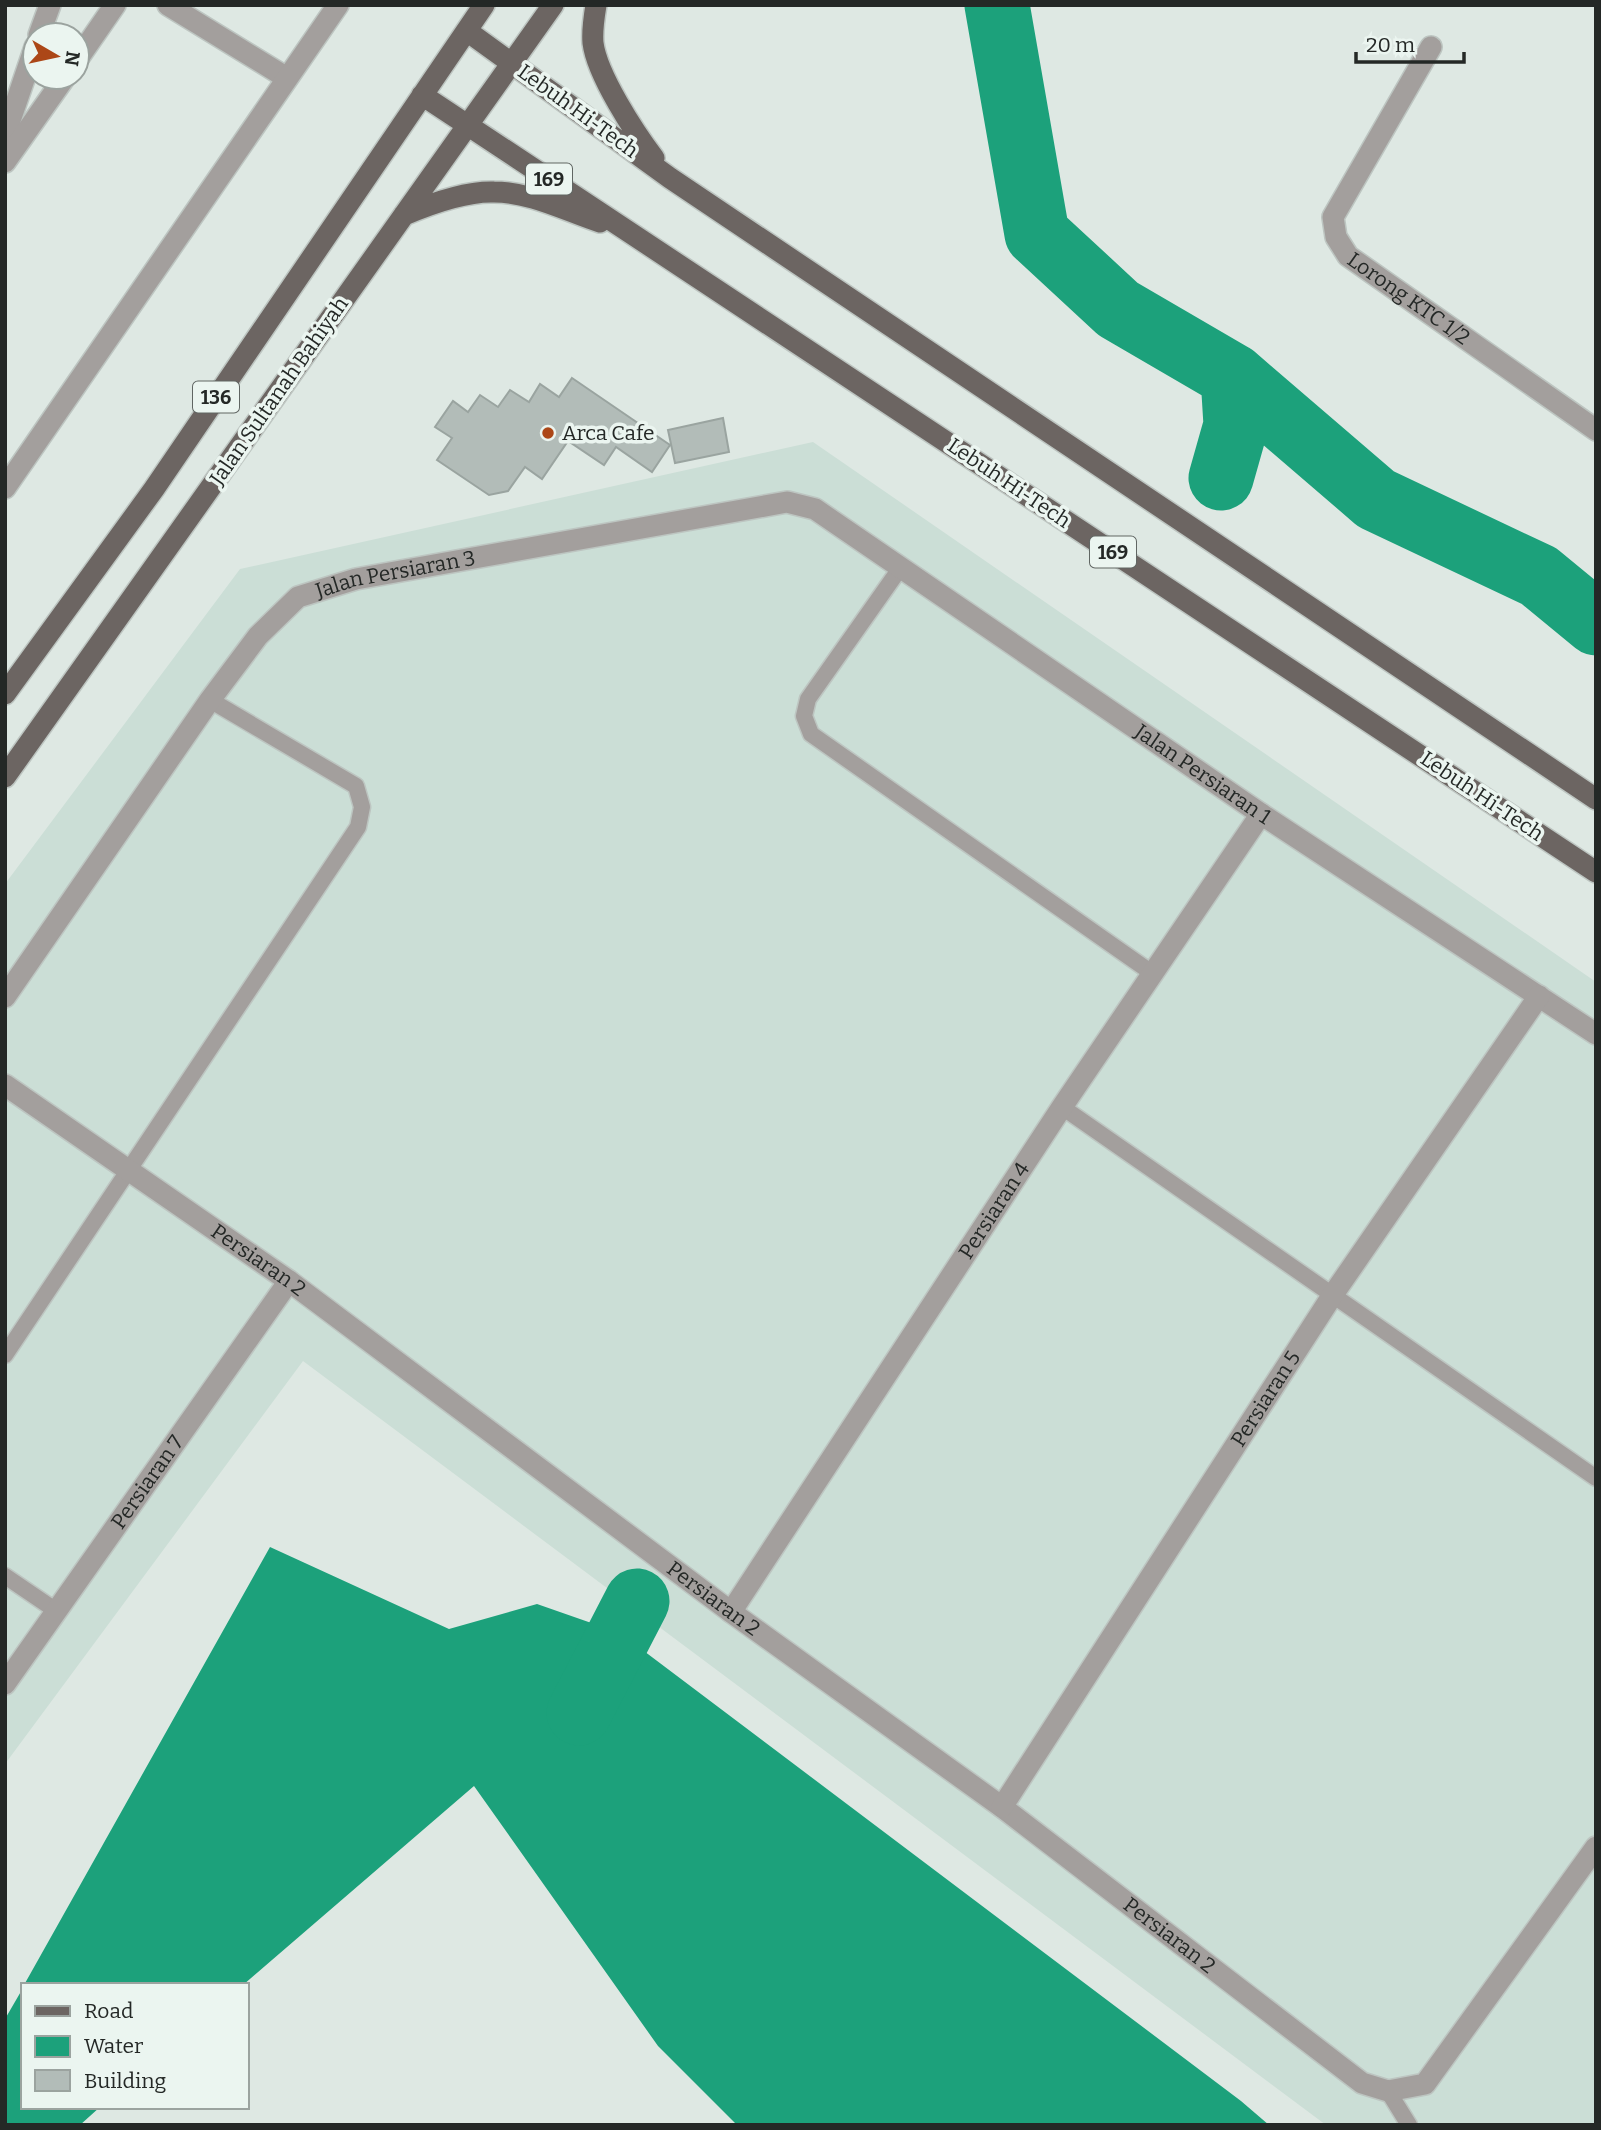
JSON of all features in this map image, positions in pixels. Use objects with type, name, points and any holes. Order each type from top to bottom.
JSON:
[{"type":"main road","name":"136","points":[[5,694],[154,489],[485,5]]},
{"type":"main road","name":"Jalan Sultanah Bahiyah","points":[[5,777],[552,5]]},
{"type":"main road","points":[[596,5],[593,43],[600,66],[638,138],[670,178]]},
{"type":"main road","name":"Lebuh Hi-Tech","points":[[467,31],[670,178],[1596,799]]},
{"type":"main road","name":"Lebuh Hi-Tech","points":[[422,95],[1596,872]]},
{"type":"main road","points":[[404,215],[440,201],[492,191],[523,196],[631,233]]},
{"type":"street","points":[[91,40],[115,5]]},
{"type":"street","points":[[168,5],[288,78]]},
{"type":"street","points":[[5,487],[338,5]]},
{"type":"street","name":"Lorong KTC 1/2","points":[[1431,47],[1334,217],[1336,237],[1348,256],[1596,430]]},
{"type":"street","points":[[5,135],[21,88]]},
{"type":"street","points":[[5,162],[55,91]]},
{"type":"street","name":"Jalan Persiaran 3","points":[[5,997],[210,700],[258,636],[299,597],[356,579],[787,502],[815,509]]},
{"type":"street","name":"Jalan Persiaran 1","points":[[815,509],[1261,814],[1596,1034]]},
{"type":"street","name":"Persiaran 4","points":[[731,1612],[1062,1107],[1261,814]]},
{"type":"street","name":"Persiaran 5","points":[[1002,1807],[1332,1296],[1539,996]]},
{"type":"street","name":"Persiaran 2","points":[[5,1086],[289,1281],[731,1612],[1002,1807],[1362,2083],[1388,2091]]},
{"type":"street","name":"Persiaran 7","points":[[5,1684],[289,1281]]},
{"type":"street","points":[[1388,2091],[1425,2084],[1596,1847]]},
{"type":"lane","points":[[901,567],[808,699],[804,716],[811,734],[1152,973]]},
{"type":"lane","points":[[5,1355],[358,827],[362,807],[356,786],[210,700]]},
{"type":"lane","points":[[1062,1107],[1596,1478]]},
{"type":"lane","points":[[5,1576],[58,1612]]},
{"type":"lane","points":[[1388,2091],[1409,2125]]},
{"type":"shaded area","points":[[813,442],[1596,982],[1596,2125],[1326,2125],[303,1361],[5,1764],[5,884],[240,569]]},
{"type":"water","points":[[270,1547],[449,1629],[537,1604],[620,1633],[1241,2101],[1269,2125],[737,2125],[658,2046],[474,1786],[245,1983],[25,1983]]},
{"type":"water","points":[[21,1991],[21,2109],[98,2109],[80,2125],[5,2125],[5,2019]]},
{"type":"building","name":"Arca Cafe","points":[[572,378],[670,445],[652,472],[616,447],[604,465],[568,441],[542,479],[525,467],[508,491],[489,495],[437,460],[452,438],[435,427],[453,401],[468,412],[480,395],[498,407],[510,390],[529,402],[540,384],[559,397]]},
{"type":"building","points":[[723,418],[729,452],[675,463],[668,430]]},
{"type":"waterway","points":[[997,5],[1037,234],[1118,309],[1233,376],[1376,499],[1539,576],[1596,623]]},
{"type":"waterway","points":[[1221,478],[1236,425],[1233,376]]},
{"type":"waterway","points":[[579,1713],[637,1601]]},
{"type":"place","name":"Arca Cafe","points":[[548,433]]}]
